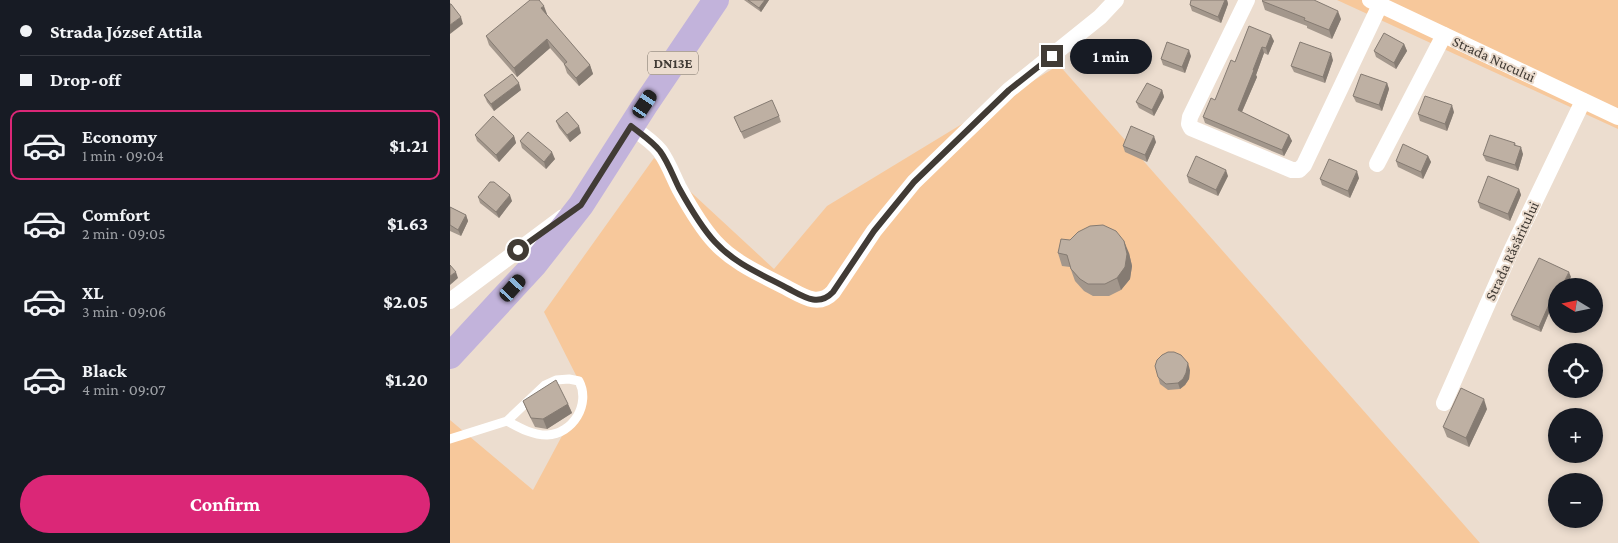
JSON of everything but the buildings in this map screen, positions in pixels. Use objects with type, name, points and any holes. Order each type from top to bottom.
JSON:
[{"type":"main road","name":"DN13E","points":[[450,356],[534,265],[581,205],[631,126],[716,0]]},
{"type":"street","points":[[631,126],[659,150],[680,190],[702,225],[724,252],[742,264],[801,295],[818,300],[827,299],[874,231],[914,182],[1009,90],[1100,17],[1116,0]]},
{"type":"street","points":[[1247,0],[1190,117],[1189,124],[1191,128],[1292,170],[1299,170],[1304,166],[1375,2]]},
{"type":"street","name":"Strada Nucului","points":[[1375,2],[1618,117]]},
{"type":"street","points":[[1377,164],[1444,35]]},
{"type":"street","name":"Strada Răsăritului","points":[[1444,402],[1512,251],[1583,101]]},
{"type":"street","points":[[450,300],[552,224],[581,205]]},
{"type":"lane","points":[[450,439],[508,421],[545,385],[556,380],[569,379],[579,381],[583,389],[578,417],[565,430],[548,435],[528,432],[508,421]]},
{"type":"shaded area","points":[[1337,0],[1618,0],[1618,129]]},
{"type":"shaded area","points":[[1059,65],[1480,543],[450,543],[450,420],[533,490],[585,393],[544,312],[654,158],[774,269],[827,206]]},
{"type":"route","points":[[518,250],[581,205],[631,126],[659,150],[667,162],[680,190],[702,225],[724,252],[742,264],[801,295],[818,300],[827,299],[874,231],[914,182],[1009,90],[1052,56]]}]
